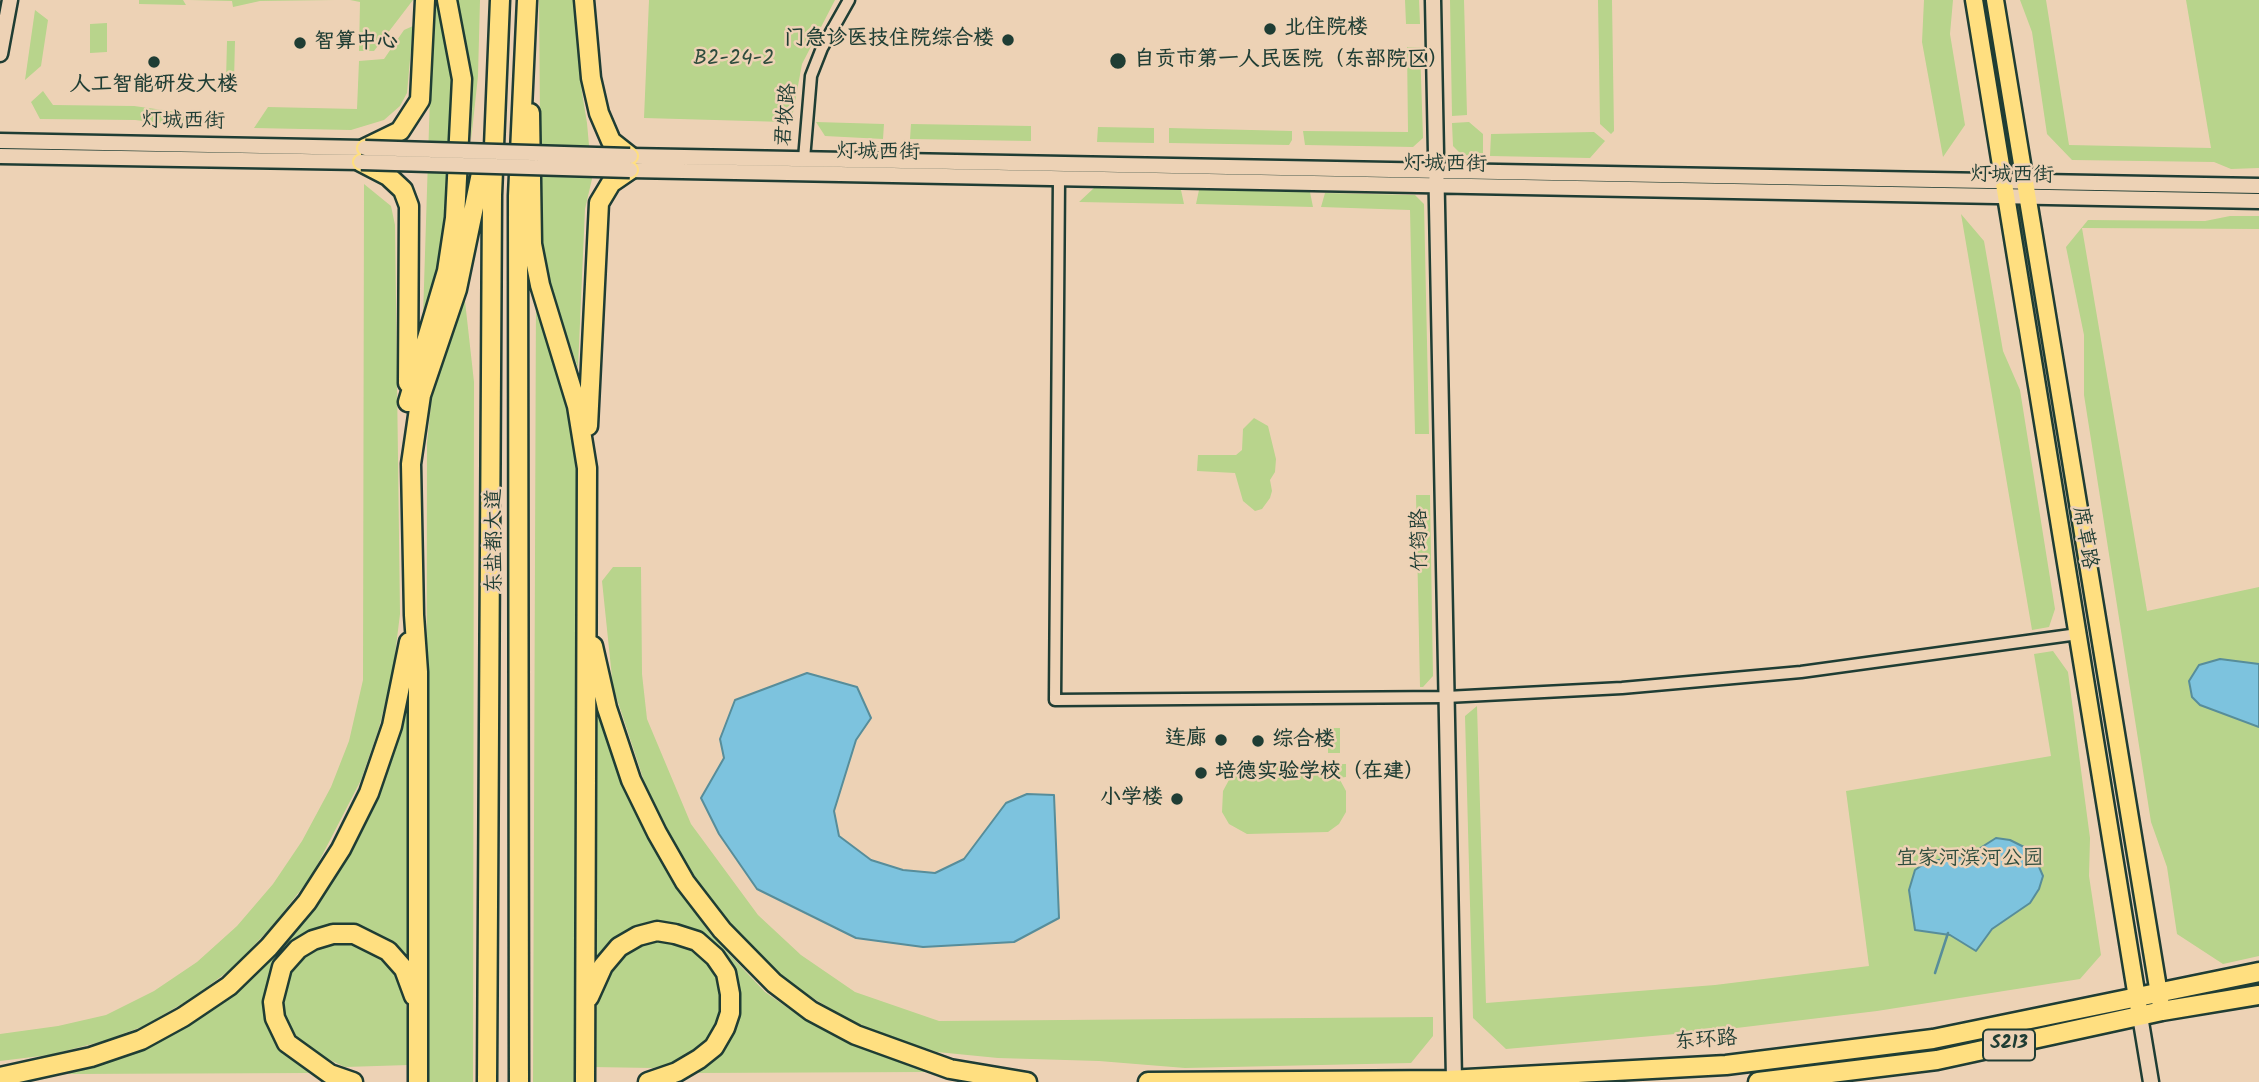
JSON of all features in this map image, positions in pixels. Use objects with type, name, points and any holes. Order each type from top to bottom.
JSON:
[{"type":"highway","points":[[418,1082],[418,673],[408,402],[409,206],[403,190],[363,155],[400,131],[420,100],[425,0]]},
{"type":"highway","points":[[408,402],[447,271],[455,218],[462,79],[447,0]]},
{"type":"highway","name":"东盐都大道","points":[[487,1082],[492,195],[500,0]]},
{"type":"highway","name":"东盐都大道","points":[[519,1082],[518,195],[527,0]]},
{"type":"highway","points":[[584,0],[591,78],[599,113],[611,141],[630,163],[611,183],[599,203],[596,222],[587,468],[585,1082]]},
{"type":"highway","points":[[524,61],[533,135],[532,244],[540,285],[577,406],[587,468]]},
{"type":"highway","points":[[411,464],[421,395],[457,289],[496,103]]},
{"type":"highway","points":[[0,1077],[91,1057],[141,1041],[229,986],[270,947],[307,902],[334,860],[369,793],[392,726],[414,615]]},
{"type":"highway","points":[[587,615],[607,708],[631,780],[685,882],[722,930],[774,983],[811,1011],[856,1035],[950,1069],[1027,1082]]},
{"type":"highway","points":[[585,1018],[592,986],[603,966],[619,947],[638,936],[657,931],[675,934],[697,941],[715,957],[726,973],[730,994],[730,1013],[725,1028],[714,1047],[699,1059],[677,1072],[648,1082]]},
{"type":"highway","points":[[352,1082],[330,1074],[303,1057],[287,1043],[280,1031],[273,1002],[275,985],[282,967],[298,949],[313,940],[333,934],[354,934],[371,940],[388,951],[404,970],[412,988],[418,1015]]},
{"type":"highway","name":"东环路","points":[[1148,1082],[1456,1080],[1726,1065],[1904,1043],[2259,972]]},
{"type":"highway","name":"S213","points":[[1758,1082],[1937,1060],[2140,1016],[2259,995]]},
{"type":"main road","name":"席草路","points":[[1974,0],[2140,1016]]},
{"type":"main road","name":"席草路","points":[[1995,0],[2162,1012]]},
{"type":"street","points":[[0,54],[10,0]]},
{"type":"street","name":"君牧路","points":[[804,159],[811,76],[822,48],[849,0]]},
{"type":"street","name":"竹筠路","points":[[1433,0],[1456,1080]]},
{"type":"street","name":"灯城西街","points":[[0,141],[363,155]]},
{"type":"street","points":[[363,155],[630,163]]},
{"type":"street","name":"灯城西街","points":[[0,156],[363,155]]},
{"type":"street","name":"灯城西街","points":[[630,163],[804,159],[1437,171],[2259,201]]},
{"type":"street","name":"灯城西街","points":[[630,163],[1059,179],[1437,187],[2004,190]]},
{"type":"street","points":[[1059,179],[1055,700],[1446,697],[1622,688],[1801,672],[2078,634]]},
{"type":"street","name":"灯城西街","points":[[2026,191],[2259,186]]},
{"type":"street","name":"席草路","points":[[2140,1016],[2151,1082]]},
{"type":"green space","points":[[139,0],[183,0],[186,5],[139,4]]},
{"type":"green space","points":[[189,0],[335,0],[260,1],[233,7],[232,1]]},
{"type":"green space","points":[[350,0],[413,0],[374,51],[359,51],[360,2]]},
{"type":"green space","points":[[433,0],[438,0],[453,94],[443,238],[434,284],[423,317]]},
{"type":"green space","points":[[457,0],[480,0],[478,76],[471,141],[472,75]]},
{"type":"green space","points":[[539,0],[574,0],[592,179],[585,209],[578,368],[546,275],[541,230]]},
{"type":"green space","name":"B2-24-2","points":[[649,0],[835,0],[802,64],[792,118],[785,122],[644,118]]},
{"type":"green space","points":[[1405,0],[1419,0],[1420,24],[1406,24]]},
{"type":"green space","points":[[1450,0],[1464,0],[1467,115],[1452,116]]},
{"type":"green space","points":[[1598,0],[1612,0],[1614,131],[1611,134],[1600,124]]},
{"type":"green space","points":[[1924,0],[1953,0],[1950,34],[1965,125],[1943,157],[1922,42]]},
{"type":"green space","points":[[2020,0],[2046,0],[2069,145],[2211,148],[2186,0],[2259,0],[2259,168],[2231,169],[2214,162],[2072,160],[2047,134],[2032,32]]},
{"type":"green space","points":[[35,10],[48,20],[41,66],[25,80]]},
{"type":"green space","points":[[107,23],[107,52],[90,53],[90,24]]},
{"type":"green space","points":[[413,26],[407,93],[400,106],[384,120],[351,130],[254,128],[268,107],[357,109],[359,61],[384,59],[404,30]]},
{"type":"green space","points":[[227,41],[235,41],[234,81],[226,81]]},
{"type":"green space","points":[[1407,47],[1420,47],[1423,138],[1413,147],[1305,145],[1303,131],[1408,132]]},
{"type":"green space","points":[[43,91],[53,105],[134,106],[185,113],[194,127],[135,120],[40,119],[31,102]]},
{"type":"green space","points":[[816,122],[884,124],[883,139],[825,136]]},
{"type":"green space","points":[[1469,122],[1483,134],[1483,156],[1462,155],[1453,146],[1452,123]]},
{"type":"green space","points":[[911,124],[1031,126],[1031,141],[910,139]]},
{"type":"green space","points":[[1098,127],[1154,128],[1154,143],[1097,142]]},
{"type":"green space","points":[[1169,128],[1292,131],[1292,140],[1289,145],[1169,143]]},
{"type":"green space","points":[[1594,132],[1605,141],[1590,158],[1490,156],[1491,134]]},
{"type":"green space","points":[[364,184],[391,206],[395,225],[400,614],[393,671],[379,728],[361,780],[311,877],[273,925],[234,967],[192,998],[144,1026],[104,1041],[49,1055],[0,1061],[0,1034],[58,1026],[106,1015],[154,991],[197,962],[237,926],[273,884],[302,841],[331,787],[349,741],[363,680]]},
{"type":"green space","points":[[1094,188],[1181,190],[1184,204],[1079,202]]},
{"type":"green space","points":[[1199,190],[1310,192],[1313,207],[1196,204]]},
{"type":"green space","points":[[1325,193],[1415,195],[1424,204],[1429,434],[1415,434],[1410,210],[1321,207]]},
{"type":"green space","points":[[1961,214],[1984,241],[2003,351],[2020,390],[2055,609],[2049,627],[2032,630]]},
{"type":"green space","points":[[2230,216],[2259,216],[2259,229],[2082,228],[2147,611],[2259,587],[2259,956],[2223,964],[2177,934],[2167,867],[2151,822],[2084,395],[2084,335],[2066,247],[2088,220],[2205,221]]},
{"type":"green space","points":[[464,292],[474,382],[473,1082],[426,1082],[427,443],[432,395]]},
{"type":"green space","points":[[536,294],[571,407],[578,465],[578,1082],[533,1082]]},
{"type":"green space","points":[[1254,418],[1268,426],[1276,459],[1275,472],[1270,480],[1270,498],[1262,509],[1255,511],[1243,501],[1235,473],[1197,471],[1198,455],[1236,455],[1242,450],[1243,429]]},
{"type":"green space","points":[[1416,495],[1430,495],[1433,676],[1423,687],[1420,687]]},
{"type":"green space","points":[[613,567],[641,567],[642,674],[647,719],[691,824],[758,915],[801,955],[855,992],[939,1021],[1433,1017],[1433,1036],[1411,1063],[1185,1068],[937,1052],[884,1035],[844,1017],[800,990],[764,961],[700,888],[672,838],[645,784],[613,687],[602,581]]},
{"type":"green space","name":"宜家河滨河公园","points":[[2053,651],[2068,672],[2090,838],[2089,876],[2101,955],[2080,979],[1877,1011],[1720,1030],[1506,1049],[1473,1018],[1465,716],[1477,706],[1486,1003],[1715,985],[1869,966],[1846,791],[2051,756],[2034,654]]},
{"type":"green space","points":[[412,677],[412,970],[396,946],[354,926],[277,962],[267,984],[265,1008],[270,1029],[280,1048],[313,1073],[66,1074],[142,1050],[188,1024],[274,954],[313,909],[349,852],[399,728]]},
{"type":"green space","points":[[592,678],[623,786],[677,887],[711,935],[765,992],[805,1020],[853,1044],[928,1072],[692,1073],[713,1058],[727,1042],[735,1022],[726,963],[658,924],[591,971]]},
{"type":"green space","points":[[1328,728],[1340,728],[1340,753],[1328,753]]},
{"type":"green space","points":[[1346,764],[1346,777],[1339,778],[1346,791],[1346,812],[1339,824],[1328,832],[1247,834],[1229,824],[1222,812],[1223,791],[1230,778],[1222,778],[1222,765]]},
{"type":"green space","points":[[350,940],[382,957],[402,986],[409,1019],[409,1065],[345,1067],[304,1048],[291,1034],[282,1001],[290,971],[300,957],[316,947]]},
{"type":"green space","points":[[658,940],[694,948],[719,973],[723,1005],[719,1025],[710,1039],[679,1061],[653,1068],[592,1067],[592,1020],[609,969],[623,953],[638,944]]},
{"type":"water","points":[[2220,659],[2259,664],[2259,727],[2200,705],[2192,697],[2189,681],[2199,665]]},
{"type":"water","points":[[807,673],[857,687],[871,718],[856,740],[834,811],[839,836],[871,860],[903,870],[935,873],[964,859],[1006,803],[1027,794],[1054,795],[1059,918],[1014,942],[923,947],[856,938],[757,889],[719,834],[701,798],[724,758],[720,739],[735,700]]},
{"type":"water","points":[[1996,838],[2010,840],[2026,848],[2036,860],[2043,876],[2030,903],[1992,929],[1976,951],[1950,935],[1915,930],[1909,890],[1915,870],[1928,861],[1966,857]]},
{"type":"waterway","points":[[1935,973],[1948,933]]},
{"type":"place","name":"北住院楼","points":[[1270,29]]},
{"type":"place","name":"门急诊医技住院综合楼","points":[[1008,40]]},
{"type":"place","name":"智算中心","points":[[300,43]]},
{"type":"place","name":"自贡市第一人民医院（东部院区）","points":[[1118,61]]},
{"type":"place","name":"人工智能研发大楼","points":[[154,62]]},
{"type":"place","name":"连廊","points":[[1221,740]]},
{"type":"place","name":"综合楼","points":[[1258,741]]},
{"type":"place","name":"培德实验学校（在建）","points":[[1201,773]]},
{"type":"place","name":"小学楼","points":[[1177,799]]}]
